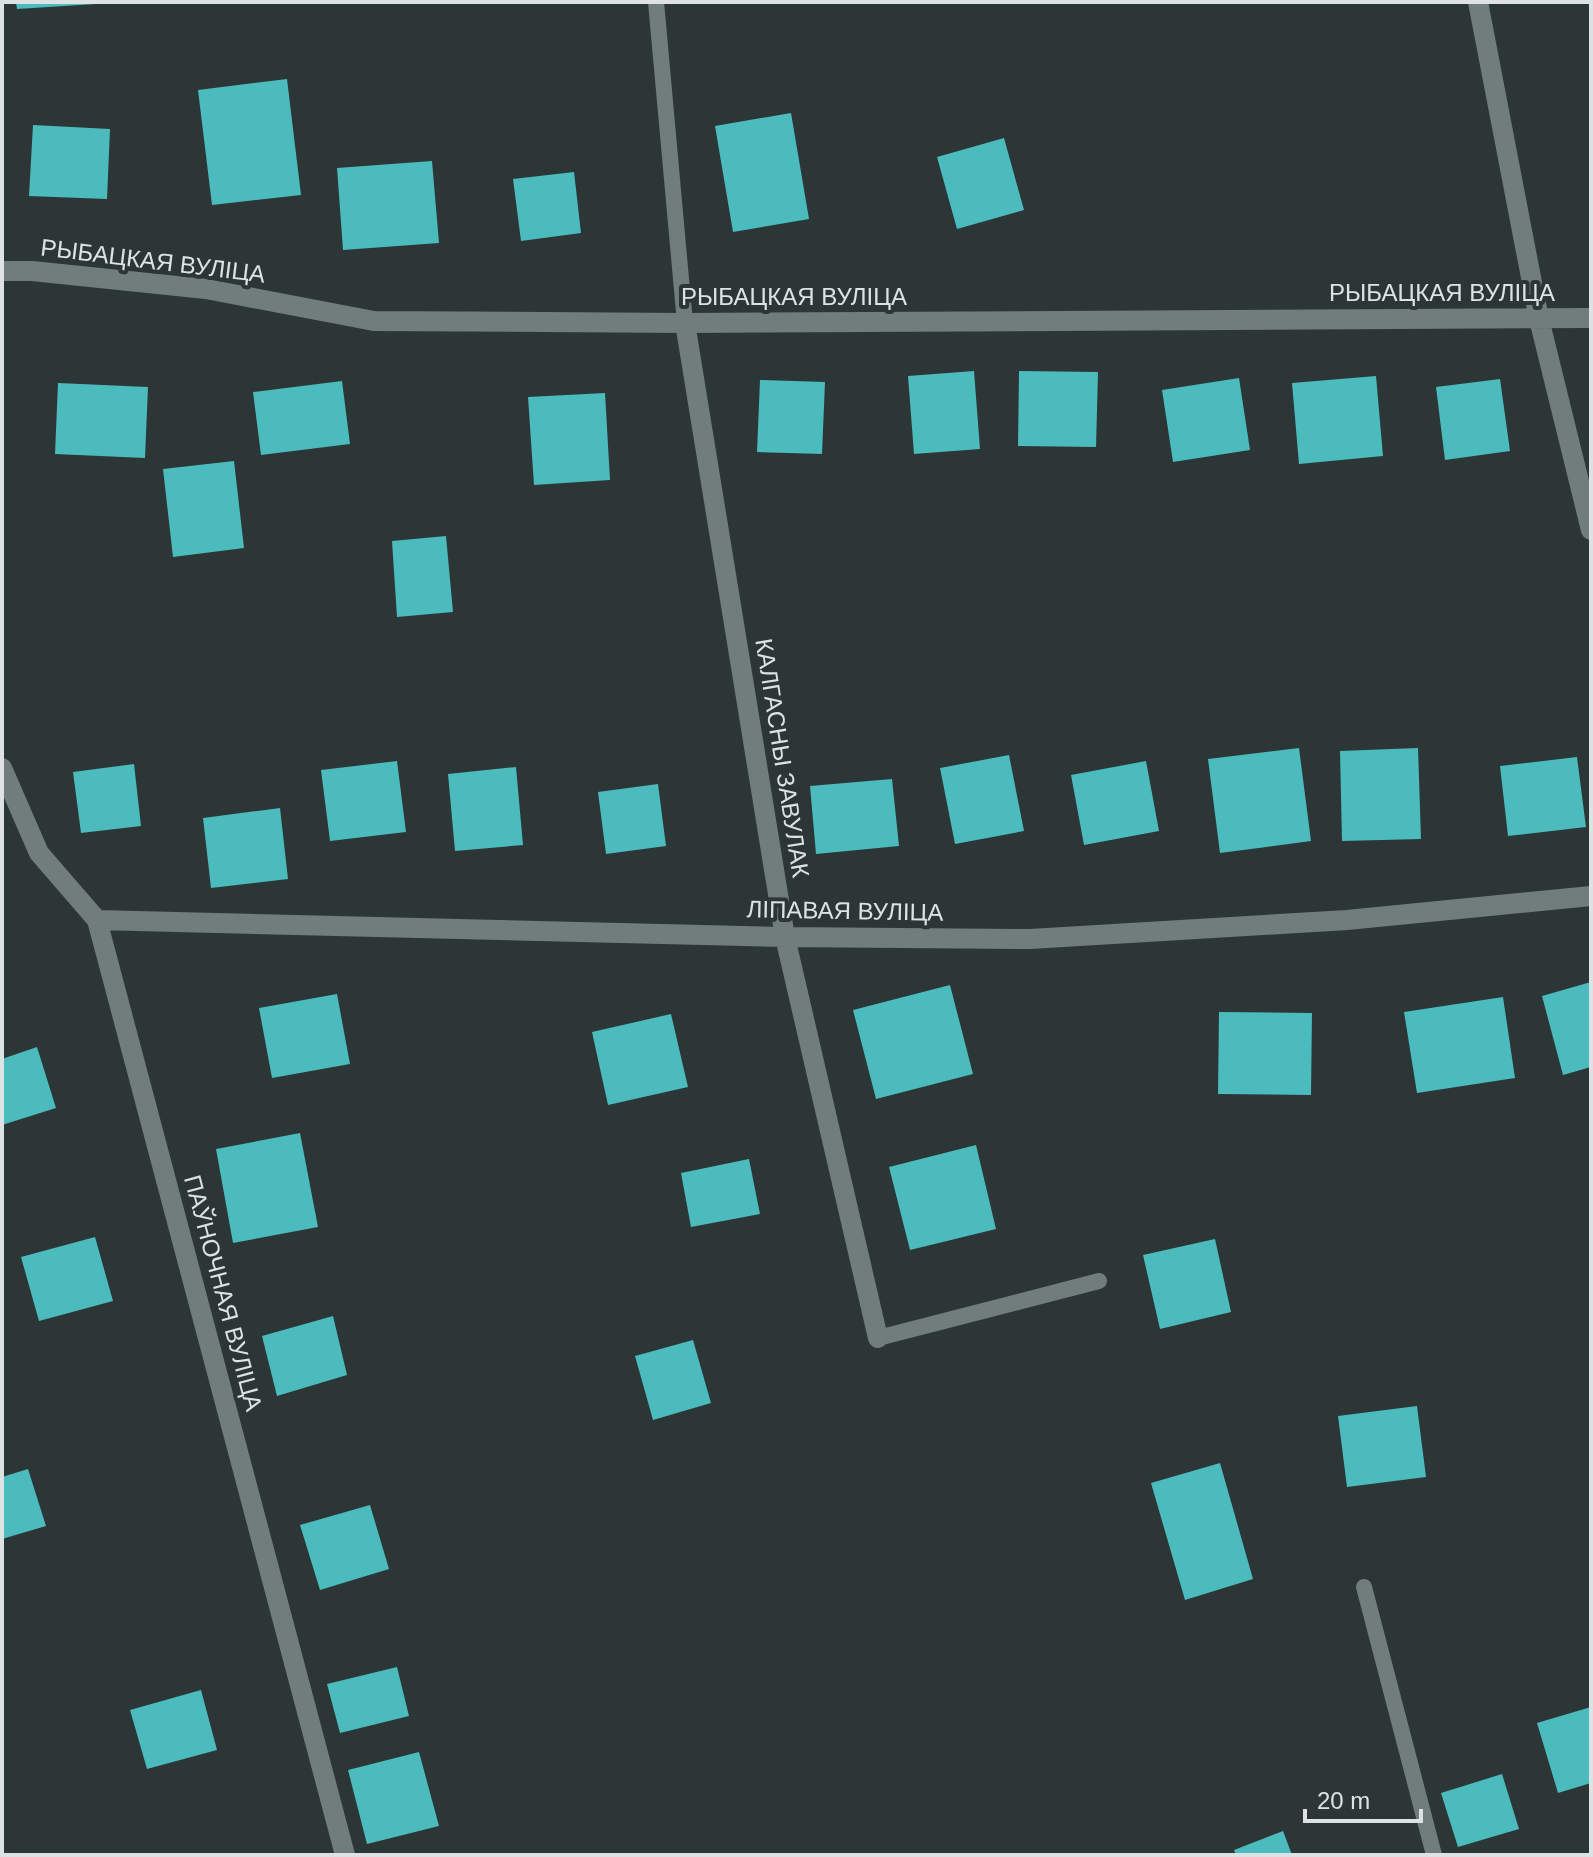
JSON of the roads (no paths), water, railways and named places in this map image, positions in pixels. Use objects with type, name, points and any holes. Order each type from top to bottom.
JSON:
[{"type":"street","points":[[1478,2],[1539,319],[1591,530]]},
{"type":"street","name":"РЫБАЦКАЯ ВУЛІЦА","points":[[2,271],[32,271],[206,289],[374,321],[685,323],[1591,318]]},
{"type":"street","name":"КАЛГАСНЫ ЗАВУЛАК","points":[[685,323],[785,937],[878,1338]]},
{"type":"street","name":"ПАЎНОЧНАЯ ВУЛІЦА","points":[[2,768],[39,853],[97,920],[345,1855]]},
{"type":"street","name":"ЛІПАВАЯ ВУЛІЦА","points":[[97,920],[785,937],[1030,939],[1347,920],[1591,896]]},
{"type":"lane","points":[[656,2],[685,323]]},
{"type":"lane","points":[[878,1338],[1099,1281]]},
{"type":"lane","points":[[1364,1587],[1434,1855]]}]
